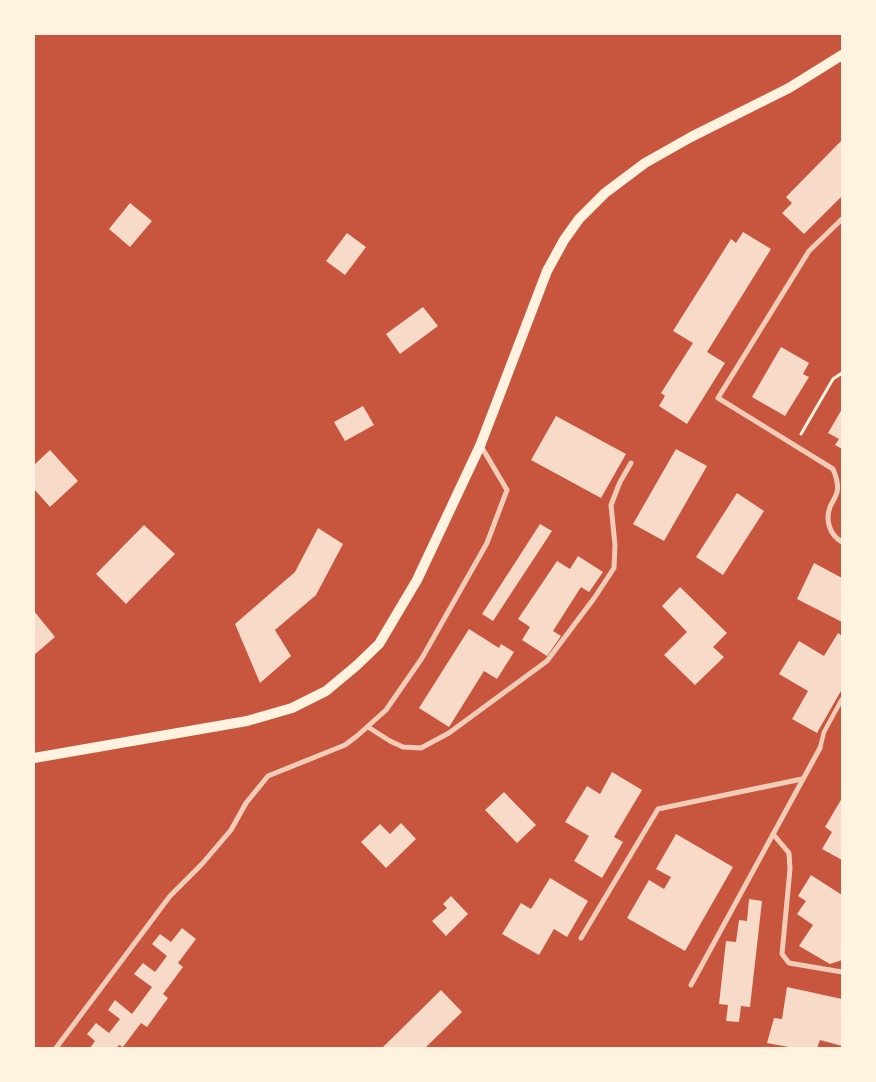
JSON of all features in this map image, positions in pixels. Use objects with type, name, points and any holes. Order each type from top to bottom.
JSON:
[{"type":"main road","points":[[34,758],[247,721],[292,708],[326,691],[356,666],[379,644],[417,580],[480,446],[548,271],[564,240],[579,219],[605,193],[645,163],[690,137],[789,88],[842,55]]},
{"type":"street","points":[[842,219],[809,252],[718,398],[833,469],[837,480],[837,492],[829,509],[829,525],[834,537],[842,542]]},
{"type":"street","points":[[56,1048],[170,896],[202,864],[231,830],[246,803],[268,776],[345,744],[368,727],[386,710],[422,658],[487,542],[507,490],[480,446]]},
{"type":"street","points":[[368,727],[403,747],[421,748],[449,733],[547,661],[585,611],[614,568],[615,545],[611,505],[620,482],[631,463]]},
{"type":"street","points":[[691,984],[820,748],[824,732],[842,699]]},
{"type":"street","points":[[581,938],[658,809],[802,779]]},
{"type":"street","points":[[773,834],[788,853],[790,869],[782,954],[789,962],[842,972]]},
{"type":"path","points":[[806,426],[834,379],[842,373]]},
{"type":"building","points":[[842,140],[842,196],[804,234],[782,213],[792,203],[786,197]]},
{"type":"building","points":[[130,203],[152,221],[130,247],[109,229]]},
{"type":"building","points":[[743,232],[771,249],[707,352],[725,363],[687,424],[659,406],[665,396],[661,393],[693,343],[673,331],[731,239],[736,243]]},
{"type":"building","points":[[347,233],[366,247],[345,275],[326,261]]},
{"type":"building","points":[[423,307],[438,326],[400,354],[386,334]]},
{"type":"building","points":[[781,347],[809,363],[803,374],[809,377],[785,416],[752,397]]},
{"type":"building","points":[[363,406],[374,425],[345,441],[334,422]]},
{"type":"building","points":[[842,409],[842,449],[835,445],[839,439],[828,433]]},
{"type":"building","points":[[556,416],[626,454],[601,498],[531,460]]},
{"type":"building","points":[[676,449],[707,466],[664,541],[633,524]]},
{"type":"building","points":[[50,450],[78,481],[50,507],[34,489],[34,465]]},
{"type":"building","points":[[737,493],[764,511],[723,575],[696,557]]},
{"type":"building","points":[[540,524],[552,531],[493,621],[482,614]]},
{"type":"building","points":[[144,525],[175,554],[126,604],[96,574]]},
{"type":"building","points":[[318,528],[343,544],[316,595],[275,630],[291,656],[260,683],[235,624],[295,572]]},
{"type":"building","points":[[578,556],[603,572],[589,592],[581,587],[553,631],[561,636],[547,656],[522,640],[530,627],[518,619],[557,561],[570,569]]},
{"type":"building","points":[[814,563],[842,578],[842,622],[797,599]]},
{"type":"building","points":[[680,587],[727,633],[713,647],[724,657],[695,685],[664,655],[687,632],[662,606]]},
{"type":"building","points":[[34,611],[55,637],[34,655]]},
{"type":"building","points":[[469,629],[499,648],[501,644],[514,652],[497,679],[484,671],[449,727],[419,708]]},
{"type":"building","points":[[838,633],[842,636],[842,689],[817,733],[792,719],[808,691],[779,674],[799,641],[824,656]]},
{"type":"building","points":[[612,772],[642,790],[614,837],[623,842],[602,878],[574,861],[589,836],[565,822],[587,786],[600,794]]},
{"type":"building","points":[[504,792],[536,825],[517,843],[485,810]]},
{"type":"building","points":[[842,798],[842,860],[822,849],[832,832],[825,827]]},
{"type":"building","points":[[401,823],[416,839],[386,868],[361,842],[380,824],[390,834]]},
{"type":"building","points":[[676,834],[733,867],[685,951],[627,918],[649,880],[664,889],[671,877],[656,869]]},
{"type":"building","points":[[811,875],[842,895],[842,960],[830,964],[799,946],[813,925],[797,914],[806,901],[798,896]]},
{"type":"building","points":[[550,878],[588,901],[567,937],[554,929],[539,955],[502,934],[521,903],[531,909]]},
{"type":"building","points":[[451,896],[468,914],[446,936],[432,921],[447,908],[443,904]]},
{"type":"building","points":[[749,899],[762,901],[750,1007],[741,1006],[739,1022],[726,1021],[728,1005],[719,1004],[726,941],[736,942],[739,920],[747,921]]},
{"type":"building","points":[[182,928],[196,939],[178,963],[183,967],[163,994],[168,998],[147,1027],[141,1023],[123,1047],[119,1045],[116,1048],[90,1048],[95,1041],[87,1034],[96,1023],[109,1033],[120,1019],[108,1010],[115,1000],[132,1014],[152,987],[134,974],[143,963],[155,972],[167,956],[152,944],[160,934],[171,942]]},
{"type":"building","points":[[787,987],[842,999],[842,1046],[820,1040],[817,1048],[794,1048],[767,1043],[774,1018],[782,1019]]},
{"type":"building","points":[[441,990],[462,1012],[425,1048],[382,1048]]}]
